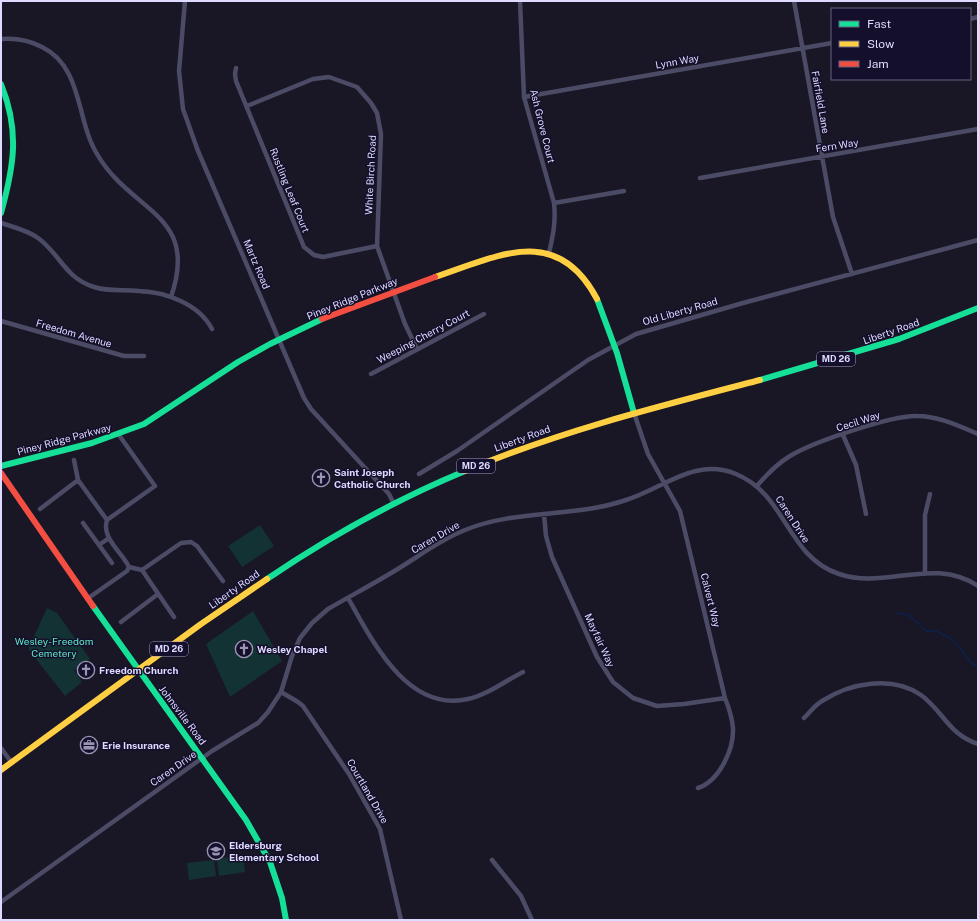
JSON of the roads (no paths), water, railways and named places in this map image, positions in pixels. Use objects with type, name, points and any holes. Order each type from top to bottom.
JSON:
[{"type":"street","name":"Martz Road","points":[[185,1],[179,71],[183,109],[198,151],[311,409],[389,494],[394,504]]},
{"type":"street","name":"Ash Grove Court","points":[[520,1],[524,97],[554,203],[554,229],[549,254]]},
{"type":"street","name":"Fairfield Lane","points":[[794,1],[833,217],[852,274]]},
{"type":"street","points":[[1,39],[17,38],[49,50],[66,69],[74,84],[89,138],[97,154],[122,187],[156,213],[166,223],[172,235],[176,247],[179,268],[171,298]]},
{"type":"street","name":"Lynn Way","points":[[524,97],[831,43]]},
{"type":"street","name":"Rustling Leaf Court","points":[[236,68],[234,74],[236,81],[304,246],[314,255],[323,257],[377,246]]},
{"type":"street","name":"White Birch Road","points":[[246,106],[313,79],[329,77],[356,87],[365,95],[378,113],[381,134],[377,246],[405,324],[417,349]]},
{"type":"street","points":[[1,84],[13,123],[14,150],[13,170],[1,213]]},
{"type":"street","name":"Fern Way","points":[[700,178],[978,129]]},
{"type":"street","points":[[554,203],[624,191]]},
{"type":"street","points":[[1,223],[25,230],[38,238],[68,272],[89,286],[104,290],[141,291],[171,298],[196,310],[208,321],[212,329]]},
{"type":"street","name":"Old Liberty Road","points":[[419,474],[444,460],[588,360],[614,345],[654,327],[978,240]]},
{"type":"street","name":"Piney Ridge Parkway","points":[[1,466],[119,435],[152,419],[224,370],[280,339],[393,291],[512,253],[531,251],[549,254],[571,265],[588,282],[596,296],[614,345],[634,413]]},
{"type":"street","name":"Liberty Road","points":[[1,770],[278,571],[325,541],[394,504],[453,476],[565,432],[866,350],[925,330],[978,308]]},
{"type":"street","name":"Weeping Cherry Court","points":[[371,374],[484,314]]},
{"type":"street","name":"Freedom Avenue","points":[[1,321],[124,356],[144,356]]},
{"type":"street","name":"Calvert Way","points":[[634,413],[648,454],[677,504],[682,518],[725,698],[732,720],[732,737],[730,748],[718,772],[707,784],[698,788]]},
{"type":"street","name":"Cecil Way","points":[[757,486],[774,467],[791,455],[881,422],[916,416],[935,418],[978,434]]},
{"type":"street","points":[[119,435],[155,486],[107,520],[105,531],[129,567],[142,570],[174,617]]},
{"type":"street","points":[[844,435],[856,465],[866,514]]},
{"type":"street","points":[[74,460],[78,480],[107,520]]},
{"type":"street","name":"Caren Drive","points":[[1,902],[202,758],[258,722],[268,712],[281,692],[295,647],[305,631],[328,609],[465,530],[501,519],[614,504],[638,496],[685,473],[710,468],[734,473],[744,477],[757,486],[774,504],[799,546],[814,561],[824,568],[848,577],[860,578],[876,578],[925,572],[954,575],[978,586]]},
{"type":"street","name":"Johnsville Road","points":[[1,473],[87,599],[246,820],[260,844],[276,878],[286,920]]},
{"type":"street","points":[[40,509],[78,480]]},
{"type":"street","points":[[925,572],[925,515],[930,494]]},
{"type":"street","name":"Mayfair Way","points":[[544,514],[546,536],[552,557],[597,657],[612,682],[633,698],[657,706],[725,698]]},
{"type":"street","points":[[83,523],[112,563]]},
{"type":"street","points":[[99,545],[109,538]]},
{"type":"street","points":[[142,570],[181,543],[191,542],[197,546],[223,581]]},
{"type":"street","points":[[87,599],[127,571],[129,567]]},
{"type":"street","points":[[121,622],[158,594]]},
{"type":"street","points":[[348,598],[386,659],[408,683],[424,694],[443,699],[469,698],[523,672]]},
{"type":"street","points":[[804,718],[821,702],[845,690],[870,684],[884,683],[896,685],[921,695],[957,734],[978,744]]},
{"type":"street","name":"Courtland Drive","points":[[281,692],[294,699],[302,706],[332,747],[366,802],[380,829],[402,920]]},
{"type":"street","points":[[1,748],[12,763]]},
{"type":"street","points":[[492,860],[521,896],[532,920]]},
{"type":"waterway","points":[[897,613],[909,615],[926,631],[936,631],[950,638],[959,646],[970,662],[978,667]]},
{"type":"place","name":"Saint Joseph Catholic Church","points":[[321,478]]},
{"type":"place","name":"Wesley Chapel","points":[[244,649]]},
{"type":"place","name":"Freedom Church","points":[[86,670]]},
{"type":"place","name":"Erie Insurance","points":[[89,745]]},
{"type":"place","name":"Eldersburg Elementary School","points":[[216,851]]},
{"type":"park label","name":"Wesley-Freedom Cemetery","points":[[54,646]]}]
